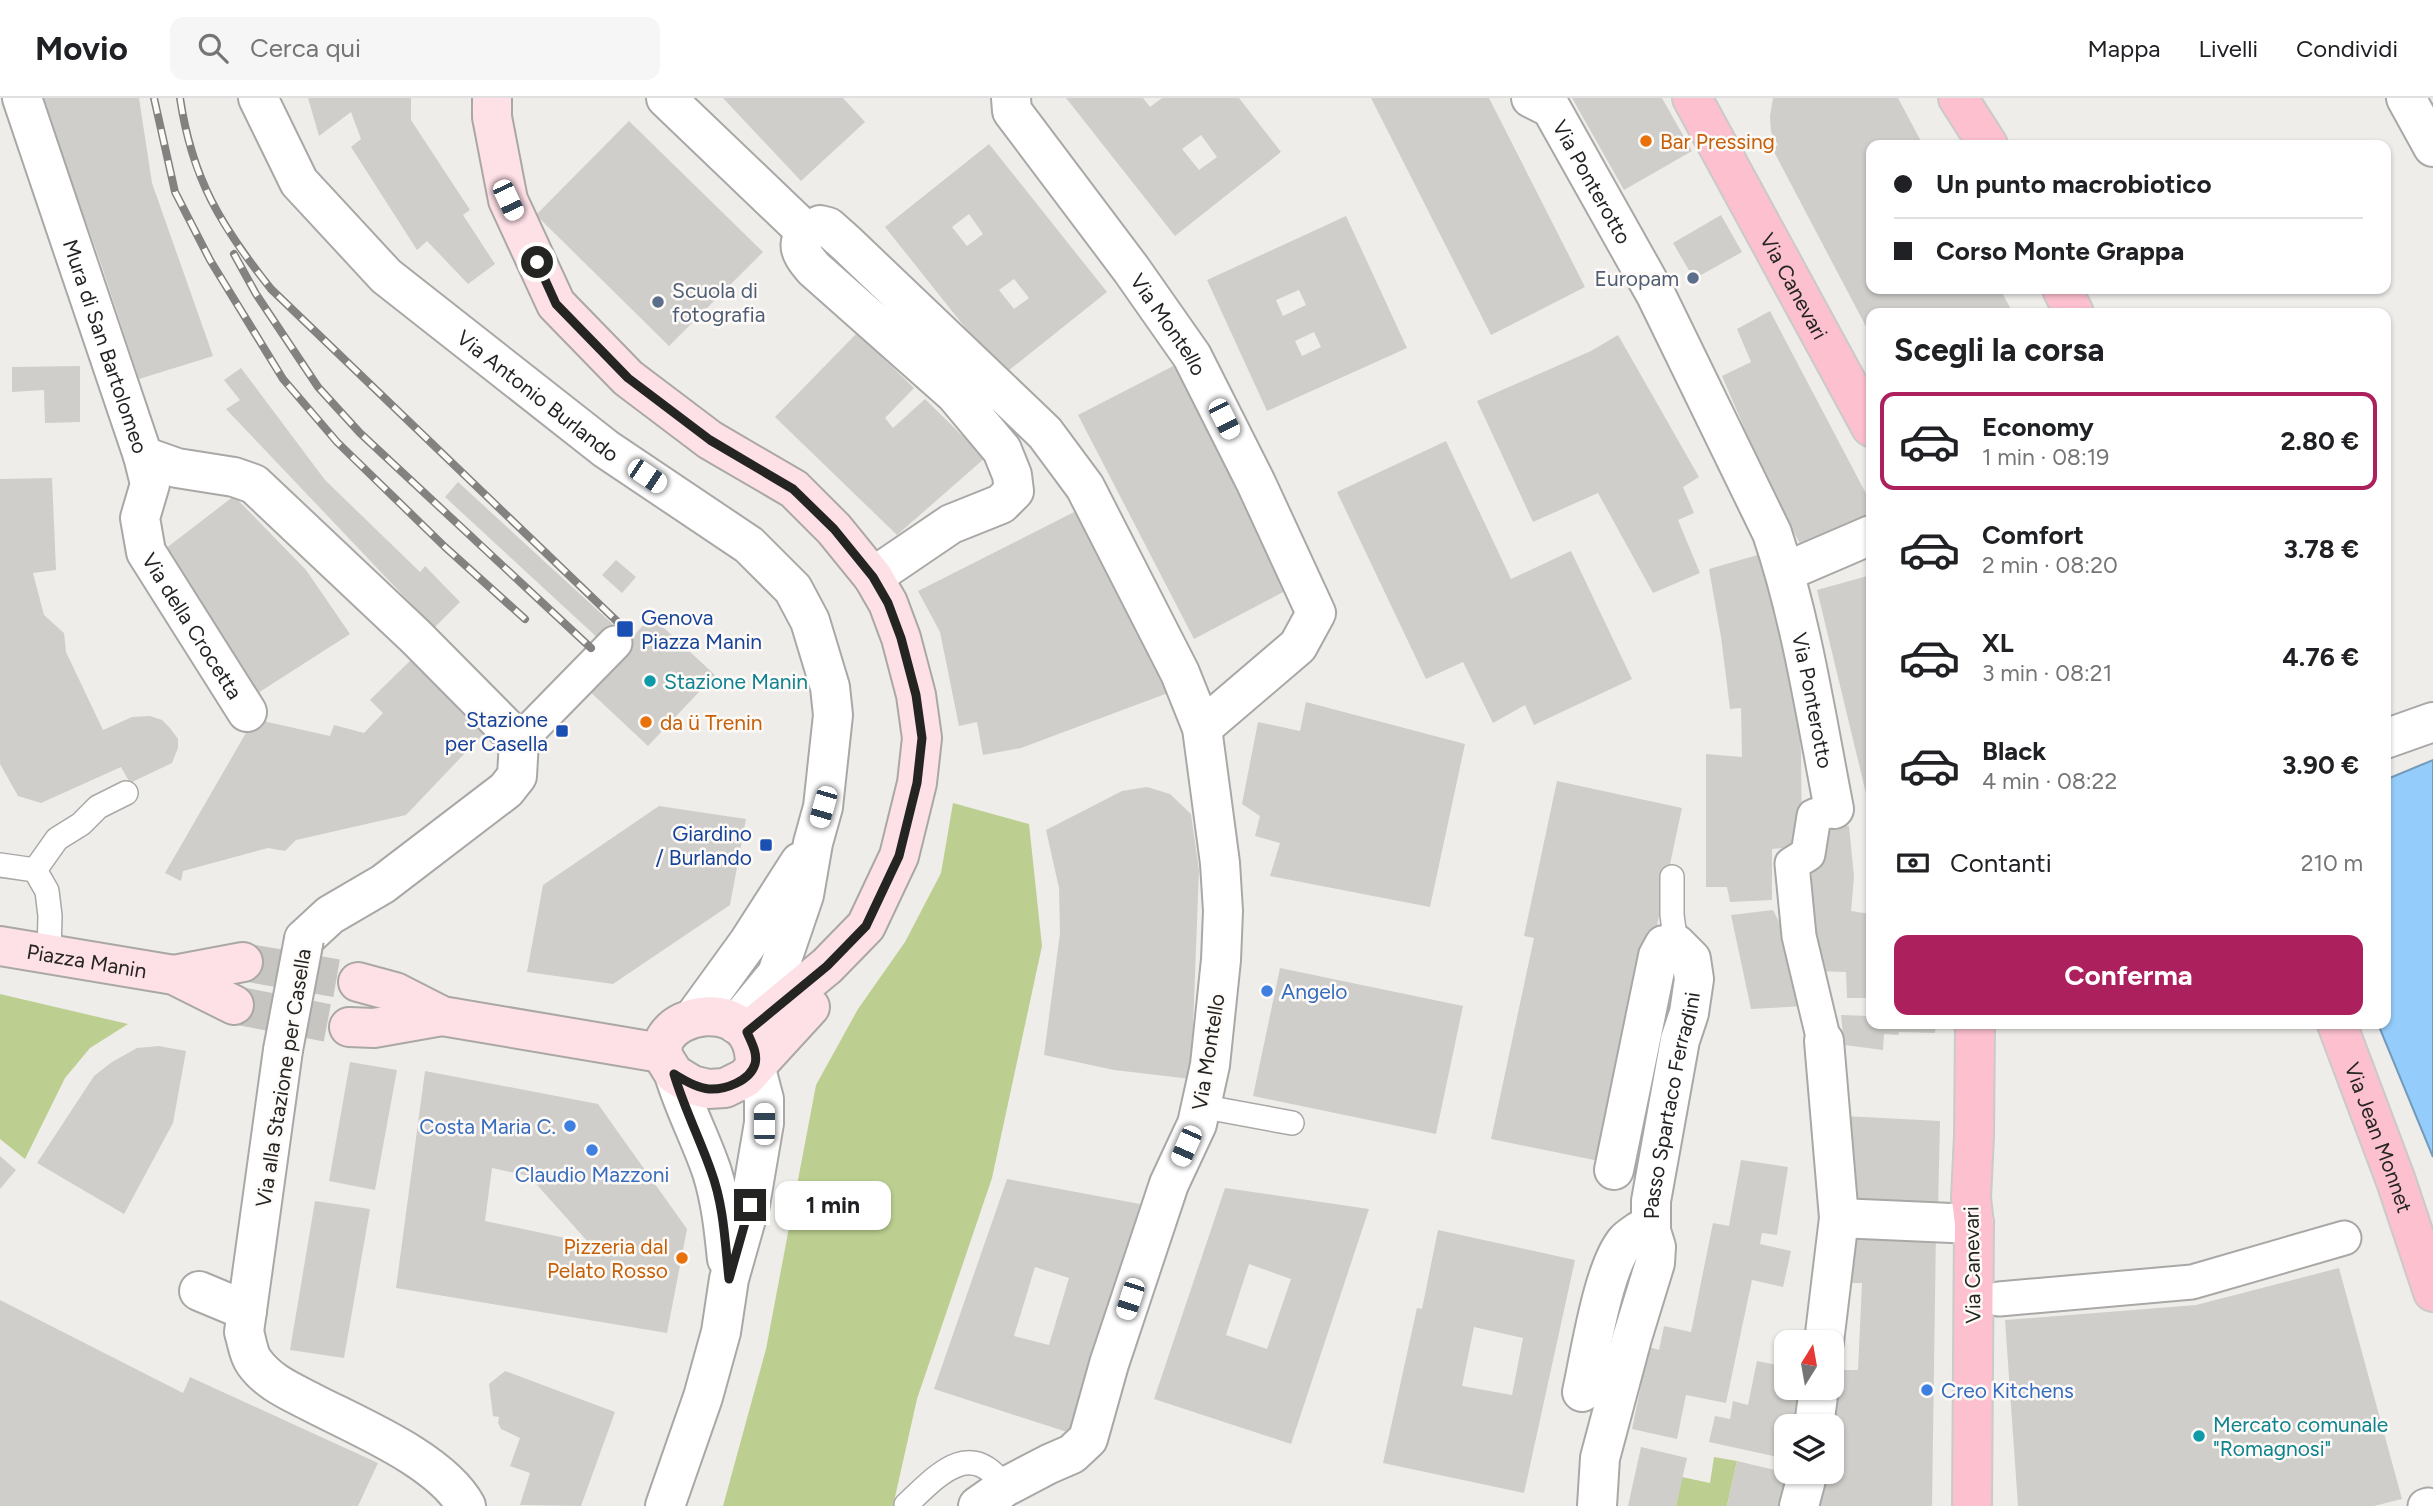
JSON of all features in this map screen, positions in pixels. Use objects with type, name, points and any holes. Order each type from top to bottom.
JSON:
[{"type":"main road","points":[[358,982],[394,992],[442,1016],[668,1064],[692,1085],[708,1089],[725,1088],[745,1078],[750,1055],[822,994],[866,926],[899,856],[917,783],[922,738],[916,695],[901,638],[888,603],[873,577],[834,529],[793,489],[710,440],[628,378],[556,304],[508,200],[492,117],[492,98]]},
{"type":"main road","name":"Via Canevari","points":[[1692,98],[1866,418]]},
{"type":"main road","points":[[1958,98],[1985,140]]},
{"type":"main road","name":"Piazza Manin","points":[[0,946],[174,975],[234,1005]]},
{"type":"main road","name":"Piazza Manin","points":[[174,975],[243,962]]},
{"type":"main road","points":[[349,1027],[374,1028],[442,1016]]},
{"type":"main road","points":[[668,1064],[665,1038],[695,1016],[716,1017],[750,1055]]},
{"type":"main road","name":"Via Canevari","points":[[1972,1506],[1971,1198],[1975,1029]]},
{"type":"main road","name":"Via Jean Monnet","points":[[2339,1029],[2396,1181],[2433,1292]]},
{"type":"street","name":"Mura di San Bartolomeo","points":[[22,98],[143,456],[177,468],[234,477],[254,484],[416,637],[519,741]]},
{"type":"street","name":"Via Antonio Burlando","points":[[258,98],[299,182],[386,276],[606,449],[748,545],[793,589],[810,621],[821,653],[830,687],[833,715],[823,807],[813,843]]},
{"type":"street","points":[[666,98],[807,233],[800,243],[803,256],[814,269],[955,394],[1002,450],[1012,475],[1014,491],[1001,504],[951,524],[873,577]]},
{"type":"street","name":"Via Montello","points":[[1011,98],[1012,111],[1131,269],[1192,356],[1256,483],[1316,613],[1298,646],[1202,728]]},
{"type":"street","name":"Via Ponterotto","points":[[1531,98],[1551,108],[1656,295],[1772,534],[1785,572],[1834,809],[1814,816],[1808,854],[1792,864],[1799,936],[1824,1041],[1839,1218],[1825,1330]]},
{"type":"street","points":[[2406,98],[2433,148]]},
{"type":"street","name":"Via Montello","points":[[807,233],[820,225],[828,227],[1045,433],[1085,487],[1180,673],[1202,728],[1220,863],[1223,911],[1221,960],[1210,1065],[1197,1124],[1169,1184],[1109,1364],[1088,1439],[1072,1454],[992,1497]]},
{"type":"street","name":"Via della Crocetta","points":[[143,456],[150,484],[140,518],[146,552],[247,712]]},
{"type":"street","points":[[1785,572],[1866,537]]},
{"type":"street","points":[[519,741],[615,643]]},
{"type":"street","points":[[2391,737],[2433,722]]},
{"type":"street","name":"Via alla Stazione per Casella","points":[[466,1506],[461,1496],[430,1467],[272,1381],[252,1360],[244,1332],[283,1050],[304,939],[330,915],[383,884],[506,790],[517,776],[519,741]]},
{"type":"street","points":[[695,1016],[748,943],[813,843]]},
{"type":"street","points":[[665,1506],[703,1397],[721,1332],[729,1279],[750,1205],[764,1124],[750,1055],[804,895],[813,843]]},
{"type":"street","name":"Passo Spartaco Ferradini","points":[[1597,1506],[1600,1458],[1655,1263],[1651,1201],[1680,1040],[1689,1013],[1694,979],[1691,958],[1676,944],[1664,945],[1658,956],[1614,1170]]},
{"type":"street","points":[[668,1064],[712,1172],[722,1210],[729,1279]]},
{"type":"street","points":[[1839,1218],[1973,1224]]},
{"type":"street","points":[[1583,1392],[1605,1289],[1617,1259],[1625,1242],[1639,1230],[1651,1231]]},
{"type":"street","points":[[1999,1299],[2192,1282],[2344,1238]]},
{"type":"street","points":[[199,1291],[247,1311]]},
{"type":"street","points":[[1799,1506],[1805,1484]]},
{"type":"lane","points":[[34,870],[57,839],[81,824],[98,807],[126,793]]},
{"type":"lane","points":[[0,865],[34,870],[47,891],[50,916],[49,954]]},
{"type":"lane","points":[[1672,877],[1671,915],[1676,944]]},
{"type":"lane","points":[[1200,1106],[1292,1123]]},
{"type":"lane","points":[[906,1505],[955,1463],[977,1463],[994,1471],[992,1497]]},
{"type":"green space","points":[[953,803],[1029,824],[1042,946],[992,1178],[917,1399],[893,1506],[723,1506],[766,1349],[816,1085],[858,1009],[905,942],[941,873]]},
{"type":"green space","points":[[0,994],[128,1024],[90,1048],[65,1078],[25,1159],[0,1139]]},
{"type":"green space","points":[[1714,1457],[1737,1461],[1727,1506],[1676,1506],[1682,1477],[1710,1483]]},
{"type":"water","points":[[2433,760],[2433,1157],[2380,1029],[2391,1029],[2391,778]]},
{"type":"building","points":[[41,98],[139,98],[152,183],[213,356],[139,379]]},
{"type":"building","points":[[308,98],[411,98],[411,120],[470,210],[463,215],[495,264],[468,284],[427,241],[417,250],[351,147],[361,139],[351,112],[319,136]]},
{"type":"building","points":[[723,98],[843,98],[865,122],[801,181]]},
{"type":"building","points":[[1066,98],[1143,98],[1150,107],[1162,98],[1239,98],[1281,152],[1175,236]],"holes":[[[1201,135],[1217,157],[1199,170],[1182,149]]]},
{"type":"building","points":[[1371,98],[1489,98],[1585,287],[1491,335]]},
{"type":"building","points":[[1572,98],[1662,98],[1692,151],[1624,190]]},
{"type":"building","points":[[1773,98],[1898,98],[1920,140],[1866,140],[1866,294],[2003,294],[2010,308],[1866,308],[1866,327],[1772,148],[1778,145],[1771,132]]},
{"type":"building","points":[[629,121],[763,252],[669,346],[536,215]]},
{"type":"building","points":[[989,144],[1107,292],[1003,375],[885,227]],"holes":[[[969,214],[983,234],[967,246],[952,227]],[[1014,279],[1029,298],[1014,309],[999,290]]]},
{"type":"building","points":[[1721,215],[1742,252],[1694,279],[1673,243]]},
{"type":"building","points":[[1346,216],[1407,348],[1267,411],[1207,280]],"holes":[[[1299,290],[1306,305],[1283,316],[1276,300]],[[1314,332],[1321,347],[1302,356],[1295,341]]]},
{"type":"building","points":[[1770,311],[1866,493],[1866,520],[1804,551],[1770,488],[1722,376],[1751,362],[1737,329]]},
{"type":"building","points":[[857,333],[914,388],[885,418],[893,428],[925,399],[985,458],[897,535],[775,417]]},
{"type":"building","points":[[1618,335],[1699,477],[1683,487],[1694,513],[1678,520],[1700,573],[1653,593],[1598,493],[1533,522],[1477,401],[1591,351]]},
{"type":"building","points":[[1181,362],[1291,588],[1194,639],[1078,415]]},
{"type":"building","points":[[80,366],[80,422],[45,423],[44,390],[12,392],[12,367]]},
{"type":"building","points":[[241,368],[325,480],[420,572],[425,566],[460,602],[434,628],[226,409],[240,400],[224,380]]},
{"type":"building","points":[[1446,441],[1511,579],[1571,551],[1632,679],[1534,725],[1525,705],[1493,723],[1463,662],[1426,679],[1337,492]]},
{"type":"building","points":[[52,478],[56,570],[33,573],[44,615],[64,633],[66,652],[103,730],[132,717],[150,716],[162,720],[170,728],[178,739],[178,748],[172,763],[130,783],[121,767],[41,803],[18,796],[0,764],[0,479]]},
{"type":"building","name":"Stazione Manin","points":[[458,482],[630,640],[651,616],[715,675],[648,746],[585,687],[601,641],[445,497]]},
{"type":"building","points":[[234,496],[306,570],[350,634],[258,693],[165,549]]},
{"type":"building","points":[[1078,510],[1168,693],[1021,748],[983,755],[977,722],[959,726],[940,632],[918,591]]},
{"type":"building","points":[[1761,554],[1797,701],[1801,752],[1802,846],[1772,849],[1772,900],[1730,902],[1727,887],[1706,887],[1706,754],[1742,757],[1741,708],[1730,709],[1709,569]]},
{"type":"building","points":[[616,560],[636,577],[622,593],[602,575]]},
{"type":"building","points":[[1866,576],[1866,793],[1817,590]]},
{"type":"building","points":[[417,654],[489,728],[406,815],[296,840],[285,851],[268,848],[183,871],[181,881],[165,873],[254,719],[330,736],[334,725],[364,733],[383,713],[370,700]]},
{"type":"building","points":[[1306,702],[1465,744],[1430,907],[1270,876],[1280,843],[1255,836],[1260,816],[1242,804],[1258,722],[1300,731]]},
{"type":"building","points":[[1557,781],[1682,808],[1649,963],[1599,1161],[1491,1139],[1534,938],[1524,936]]},
{"type":"building","points":[[1147,787],[1170,794],[1191,814],[1199,870],[1191,1079],[1114,1070],[1044,1055],[1060,933],[1059,888],[1046,830],[1122,791]]},
{"type":"building","points":[[659,806],[746,819],[730,905],[613,984],[527,972],[543,885]]},
{"type":"building","points":[[1849,826],[1854,877],[1851,911],[1866,913],[1866,998],[1847,998],[1846,972],[1816,971],[1812,927],[1812,874],[1817,827]]},
{"type":"building","points":[[1773,910],[1793,949],[1805,1006],[1751,1009],[1731,915]]},
{"type":"building","points":[[1280,968],[1463,1006],[1436,1134],[1253,1096]]},
{"type":"building","points":[[1841,1015],[1866,1016],[1866,1029],[1935,1029],[1935,1033],[1884,1034],[1883,1050],[1844,1045]]},
{"type":"building","points":[[159,1046],[186,1051],[173,1123],[124,1214],[37,1163],[94,1076],[137,1048]]},
{"type":"building","points":[[350,1062],[397,1070],[375,1190],[329,1181]]},
{"type":"building","points":[[425,1071],[598,1104],[687,1229],[667,1333],[396,1288]],"holes":[[[492,1168],[529,1176],[589,1243],[485,1221]]]},
{"type":"building","points":[[1844,1116],[1940,1121],[1938,1211],[1845,1208]]},
{"type":"building","points":[[0,1156],[16,1170],[0,1189]]},
{"type":"building","points":[[1741,1160],[1788,1167],[1777,1235],[1762,1233],[1760,1244],[1791,1251],[1783,1287],[1752,1280],[1726,1403],[1686,1395],[1677,1439],[1632,1429],[1649,1347],[1659,1350],[1664,1326],[1691,1332],[1713,1223],[1729,1226]]},
{"type":"building","points":[[1007,1179],[1140,1204],[1070,1433],[934,1389]],"holes":[[[1035,1267],[1069,1278],[1049,1345],[1014,1336]]]},
{"type":"building","points":[[1225,1188],[1369,1209],[1291,1444],[1154,1399]],"holes":[[[1249,1264],[1291,1279],[1267,1349],[1226,1335]]]},
{"type":"building","points":[[315,1201],[370,1209],[344,1358],[290,1350]]},
{"type":"building","points":[[1438,1230],[1575,1260],[1524,1493],[1383,1463],[1417,1308],[1422,1309]],"holes":[[[1474,1327],[1523,1338],[1512,1395],[1462,1386]]]},
{"type":"building","points":[[1936,1231],[1932,1506],[1811,1506],[1819,1484],[1844,1484],[1844,1414],[1835,1414],[1837,1400],[1844,1400],[1844,1370],[1858,1370],[1862,1283],[1843,1283],[1846,1236]]},
{"type":"building","name":"Mercato comunale \"Romagnosi\"","points":[[2339,1268],[2402,1499],[2374,1506],[2018,1506],[2005,1320],[2196,1305]]},
{"type":"building","points":[[0,1300],[183,1393],[190,1377],[378,1463],[358,1506],[0,1506]]},
{"type":"building","points":[[1757,1361],[1774,1364],[1774,1400],[1803,1400],[1801,1414],[1774,1414],[1774,1456],[1709,1442],[1715,1416],[1730,1419],[1733,1401],[1748,1405]]},
{"type":"building","points":[[505,1371],[615,1412],[581,1506],[520,1505],[530,1473],[510,1466],[520,1438],[501,1429],[499,1417],[493,1416],[489,1384]]},
{"type":"building","points":[[1641,1447],[1687,1458],[1676,1506],[1628,1506]]},
{"type":"building","points":[[1737,1461],[1774,1470],[1774,1484],[1784,1484],[1779,1506],[1727,1506]]},
{"type":"tunnel","points":[[243,962],[358,982]]},
{"type":"tunnel","points":[[234,1005],[349,1027]]},
{"type":"railway","points":[[154,98],[175,192],[210,260],[283,379],[337,442],[445,547],[525,619]]},
{"type":"railway","points":[[180,98],[192,153],[211,200],[237,244],[271,289],[625,629]]},
{"type":"railway","points":[[234,254],[256,294],[318,387],[360,433],[591,648]]},
{"type":"place","name":"Bar Pressing","points":[[1646,141]]},
{"type":"place","name":"Europam","points":[[1693,278]]},
{"type":"place","name":"Scuola di fotografia","points":[[658,302]]},
{"type":"place","name":"Genova Piazza Manin","points":[[625,629]]},
{"type":"place","name":"Stazione Manin","points":[[650,681]]},
{"type":"place","name":"da ü Trenin","points":[[646,722]]},
{"type":"place","name":"Stazione per Casella","points":[[562,731]]},
{"type":"place","name":"Giardino / Burlando","points":[[766,845]]},
{"type":"place","name":"Angelo","points":[[1267,991]]},
{"type":"place","name":"Costa Maria C.","points":[[570,1126]]},
{"type":"place","name":"Claudio Mazzoni","points":[[592,1150]]},
{"type":"place","name":"Pizzeria dal Pelato Rosso","points":[[682,1258]]},
{"type":"place","name":"Creo Kitchens","points":[[1927,1390]]},
{"type":"place","name":"Mercato comunale \"Romagnosi\"","points":[[2199,1436]]},
{"type":"route","points":[[537,262],[556,304],[628,378],[710,440],[793,489],[834,529],[873,577],[888,603],[901,638],[916,695],[922,738],[917,783],[899,856],[866,926],[827,966],[747,1032],[755,1051],[755,1065],[745,1078],[725,1088],[708,1089],[692,1085],[674,1074],[685,1110],[712,1172],[722,1210],[729,1279],[750,1205]]}]
